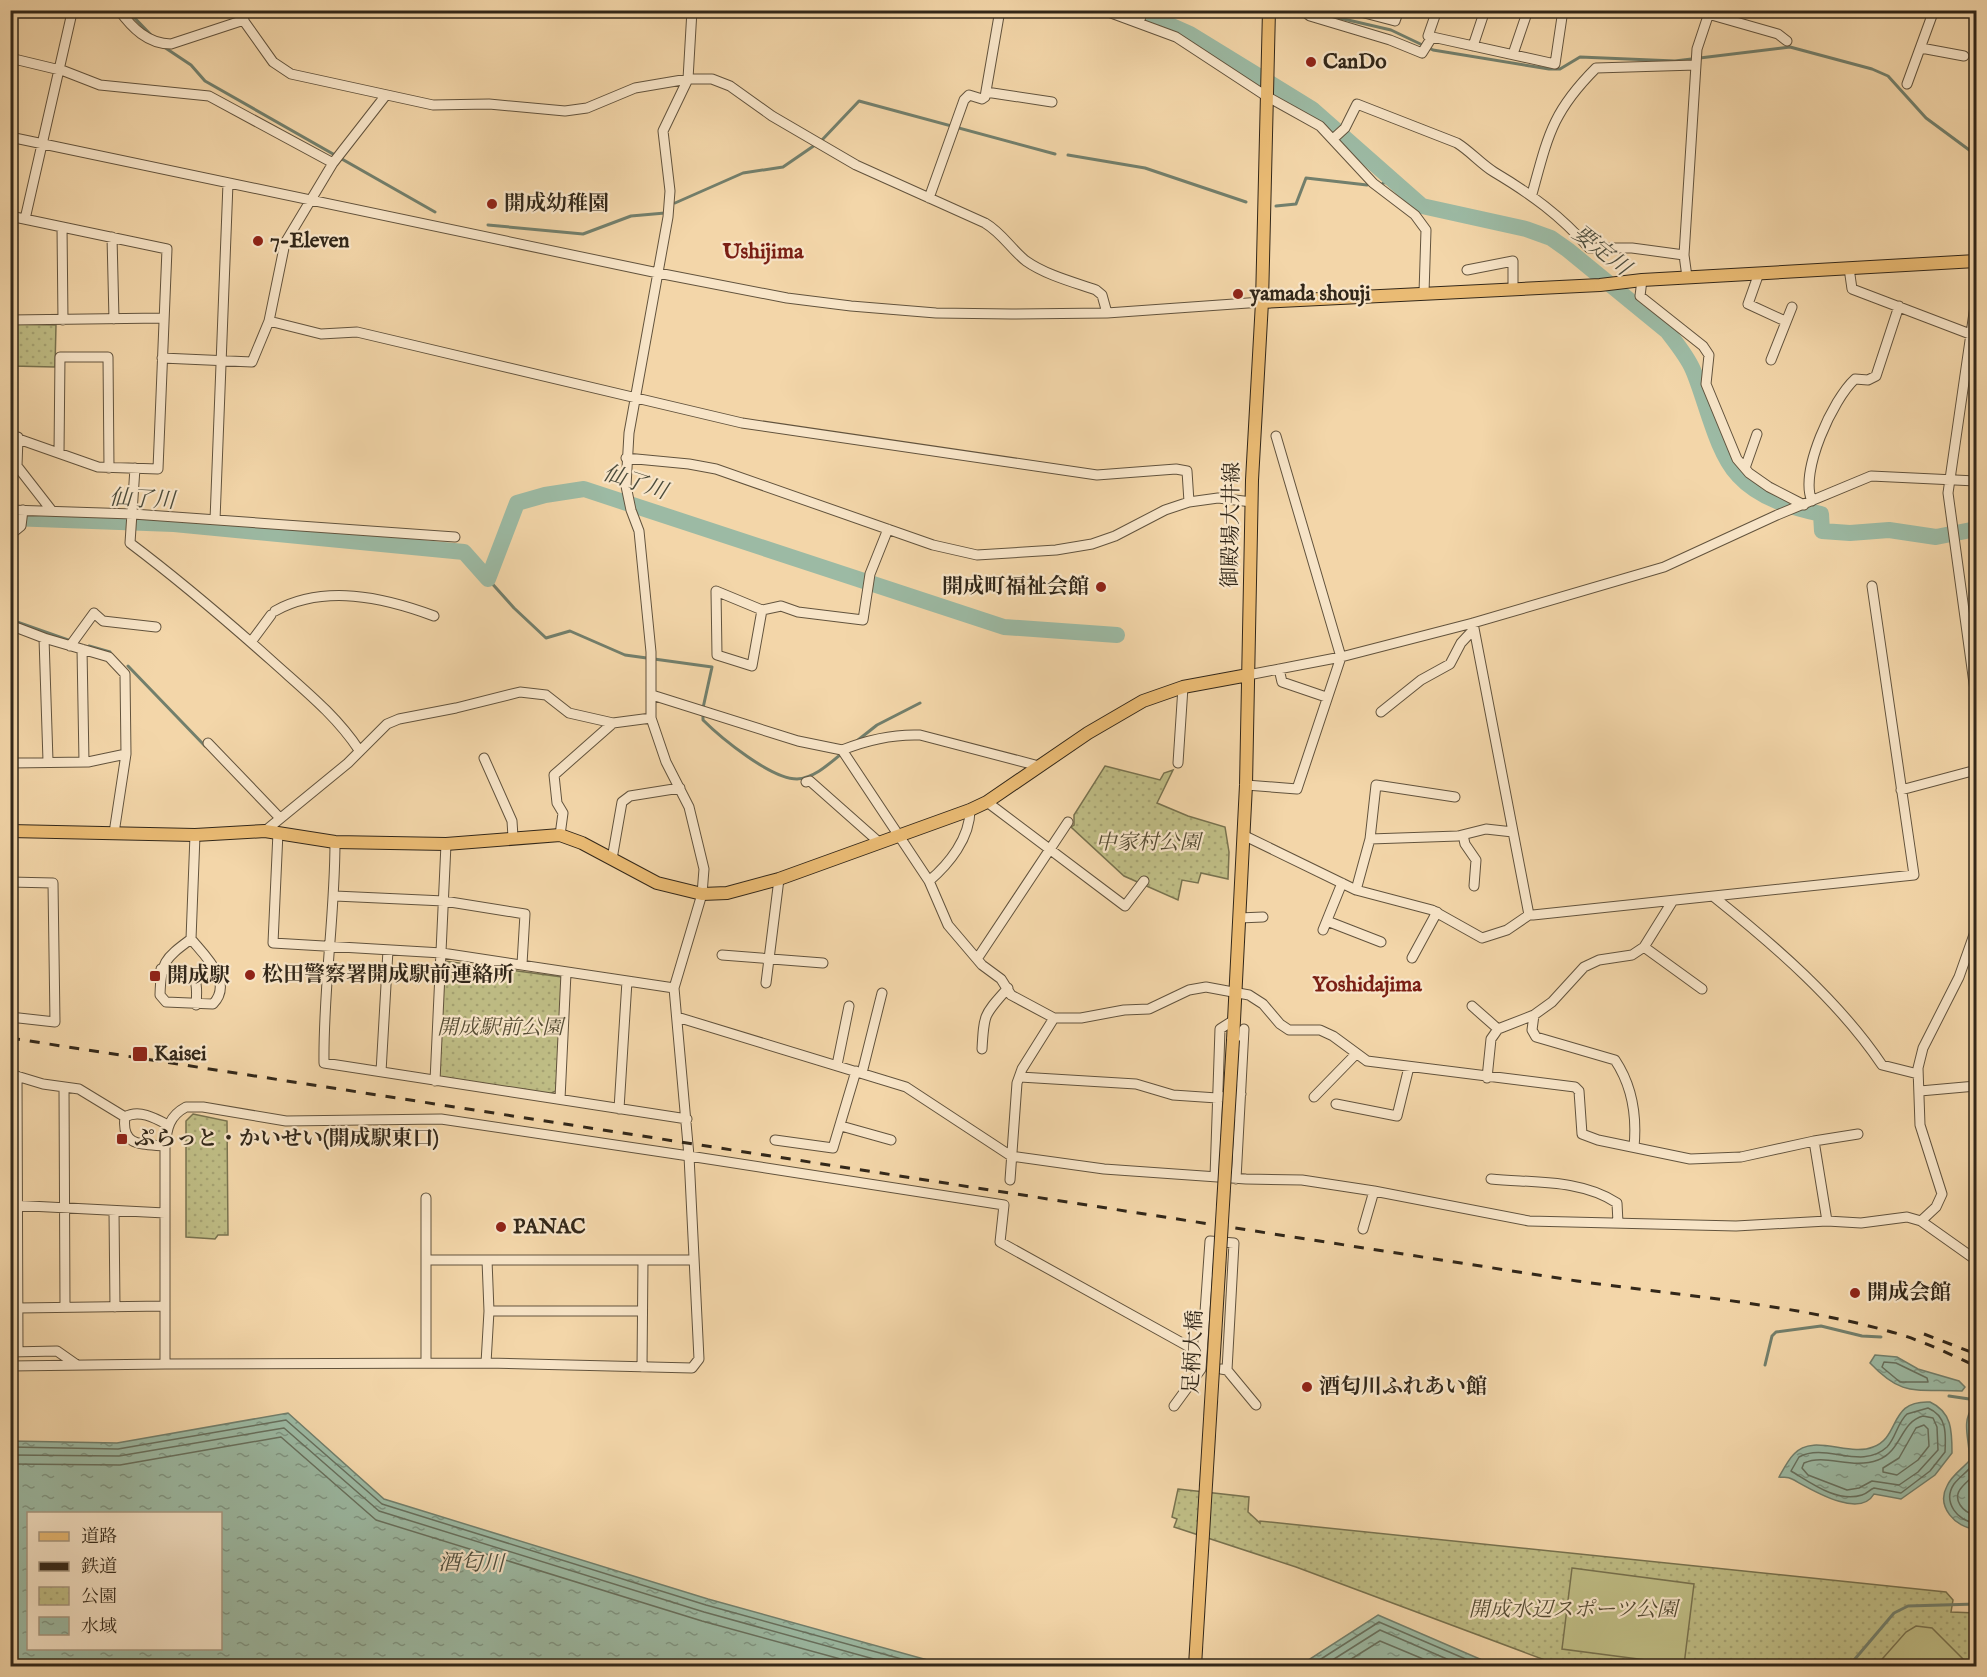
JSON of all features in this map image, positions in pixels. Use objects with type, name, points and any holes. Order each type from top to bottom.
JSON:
[{"type":"main road","name":"御殿場大井線","points":[[1233,1040],[1239,1024],[1236,992],[1246,785],[1252,502],[1262,302],[1269,10]]},
{"type":"main road","points":[[1262,302],[1600,285],[1687,277],[1977,261]]},
{"type":"main road","points":[[10,831],[195,835],[265,831],[335,842],[446,844],[487,843],[513,837],[560,835],[582,843],[657,883],[702,894],[728,893],[779,879],[969,810],[987,802],[1088,733],[1143,701],[1183,687],[1248,675]]},
{"type":"main road","name":"足柄大橋","points":[[1195,1666],[1233,1040]]},
{"type":"street","points":[[24,219],[57,69],[71,17],[65,10]]},
{"type":"street","points":[[119,10],[129,24],[160,44],[171,44],[244,20]]},
{"type":"street","points":[[236,10],[273,62],[291,74],[433,105],[489,104],[576,110],[600,104],[635,88],[688,79],[711,79],[730,86],[772,116],[856,165],[997,230],[1029,263],[1096,290],[1102,295],[1107,313]]},
{"type":"street","points":[[10,1366],[426,1363],[692,1368],[699,1359],[687,1119],[674,988],[702,894],[704,868],[689,807],[666,762],[651,718],[652,695],[639,531],[631,510],[626,486],[626,458],[670,202],[663,131],[688,79],[692,10]]},
{"type":"street","points":[[929,198],[966,97],[982,99],[986,92],[1000,10]]},
{"type":"street","points":[[1103,10],[1141,18],[1176,37],[1308,119],[1334,138],[1374,184],[1415,215],[1426,231],[1424,293]]},
{"type":"street","points":[[1302,10],[1310,16],[1390,40],[1422,53],[1432,38]]},
{"type":"street","points":[[1358,11],[1395,21],[1400,10]]},
{"type":"street","points":[[1437,10],[1428,36],[1432,38],[1555,64],[1563,10]]},
{"type":"street","points":[[1473,46],[1485,10]]},
{"type":"street","points":[[1513,54],[1528,10]]},
{"type":"street","points":[[1907,84],[1934,10]]},
{"type":"street","points":[[1687,277],[1684,255],[1697,49],[1709,12],[1778,34],[1787,41]]},
{"type":"street","points":[[1922,48],[1964,56]]},
{"type":"street","points":[[10,58],[57,69],[100,85],[209,96],[333,163]]},
{"type":"street","points":[[1532,194],[1548,134],[1559,111],[1596,68],[1696,64]]},
{"type":"street","points":[[986,92],[1052,102]]},
{"type":"street","points":[[162,358],[252,362],[269,321],[285,243],[333,163],[386,95]]},
{"type":"street","points":[[1334,138],[1345,128],[1357,104],[1457,143],[1493,171],[1532,194],[1569,225],[1590,248],[1632,248],[1684,255]]},
{"type":"street","points":[[10,137],[787,298],[936,313],[1107,313],[1262,302]]},
{"type":"street","points":[[215,520],[219,361],[228,183]]},
{"type":"street","points":[[10,216],[167,249],[158,469],[109,468],[14,437],[17,466],[51,511]]},
{"type":"street","points":[[62,226],[63,320]]},
{"type":"street","points":[[112,237],[114,320]]},
{"type":"street","points":[[1467,270],[1513,261],[1513,289]]},
{"type":"street","points":[[1849,268],[1852,289],[1971,334]]},
{"type":"street","points":[[1759,273],[1748,303],[1785,321]]},
{"type":"street","points":[[1641,280],[1640,296],[1703,346],[1709,355],[1706,384],[1737,459],[1769,487],[1808,503]]},
{"type":"street","points":[[1977,299],[1971,334],[1972,356],[1949,480],[1952,534],[1977,698]]},
{"type":"street","points":[[1808,503],[1814,457],[1827,423],[1845,389],[1855,379],[1868,380],[1876,376],[1899,306]]},
{"type":"street","points":[[1771,360],[1792,307]]},
{"type":"street","points":[[10,320],[163,318]]},
{"type":"street","points":[[269,321],[321,334],[357,332],[742,423],[1097,475],[1176,469],[1187,471],[1189,502]]},
{"type":"street","points":[[59,452],[60,357],[108,357],[109,468]]},
{"type":"street","points":[[1745,468],[1757,434]]},
{"type":"street","points":[[1246,785],[1297,789],[1341,657],[1276,436]]},
{"type":"street","points":[[626,458],[716,469],[888,529],[952,550],[977,555],[1056,550],[1092,544],[1115,536],[1165,510],[1189,502],[1218,498],[1252,502]]},
{"type":"street","points":[[135,468],[130,543],[250,642],[317,701],[346,729],[359,750]]},
{"type":"street","points":[[1248,675],[1341,657],[1474,626],[1664,567],[1777,515],[1871,476],[1977,481]]},
{"type":"street","points":[[10,510],[22,515],[51,511],[133,520],[215,520],[455,537]]},
{"type":"street","points":[[10,535],[22,515]]},
{"type":"street","points":[[762,610],[752,666],[717,655],[716,591],[762,610],[781,606],[798,612],[863,620],[870,573],[888,529]]},
{"type":"street","points":[[1243,835],[1356,890],[1437,912],[1482,938],[1506,930],[1529,915],[1672,902],[1914,875],[1872,586]]},
{"type":"street","points":[[250,642],[273,613],[308,597],[327,595],[381,600],[434,616]]},
{"type":"street","points":[[71,646],[94,613],[103,621],[156,627]]},
{"type":"street","points":[[10,625],[44,638],[109,657],[125,674],[126,754],[114,833]]},
{"type":"street","points":[[1381,712],[1421,680],[1450,664],[1461,643],[1474,626]]},
{"type":"street","points":[[1474,626],[1529,915]]},
{"type":"street","points":[[44,638],[48,761]]},
{"type":"street","points":[[82,650],[84,762]]},
{"type":"street","points":[[1279,669],[1282,682],[1326,697]]},
{"type":"street","points":[[1178,763],[1183,687]]},
{"type":"street","points":[[265,831],[279,817],[348,763],[387,724],[399,719],[520,692],[546,695],[569,713],[613,723],[651,718]]},
{"type":"street","points":[[652,695],[798,741],[842,750],[857,744],[901,734],[920,735],[1000,758],[1039,766]]},
{"type":"street","points":[[560,835],[563,813],[557,803],[554,775],[613,723]]},
{"type":"street","points":[[208,743],[279,817]]},
{"type":"street","points":[[842,750],[929,881],[948,925],[977,959],[1008,988],[1011,994],[1054,1018],[1081,1018],[1149,1009],[1189,990],[1206,987],[1249,995],[1263,1004],[1280,1024],[1289,1030],[1320,1030],[1367,1061],[1487,1078],[1575,1087],[1579,1091],[1582,1134],[1634,1147],[1690,1159],[1741,1157],[1814,1140],[1858,1134]]},
{"type":"street","points":[[10,763],[84,762],[126,754]]},
{"type":"street","points":[[484,758],[512,821],[513,837]]},
{"type":"street","points":[[1900,790],[1977,770]]},
{"type":"street","points":[[806,782],[810,781],[880,843]]},
{"type":"street","points":[[1356,890],[1370,839],[1377,785],[1455,797]]},
{"type":"street","points":[[612,859],[622,802],[630,796],[680,788]]},
{"type":"street","points":[[987,802],[1125,906],[1144,881]]},
{"type":"street","points":[[929,881],[949,864],[970,821],[969,810]]},
{"type":"street","points":[[977,959],[1068,822]]},
{"type":"street","points":[[1370,839],[1463,835],[1486,829],[1513,832]]},
{"type":"street","points":[[278,832],[273,943],[442,953],[674,988]]},
{"type":"street","points":[[191,939],[171,954],[161,969],[162,999],[208,1006],[217,1000],[219,979],[217,971],[191,939],[195,835]]},
{"type":"street","points":[[1463,835],[1465,844],[1476,860],[1474,886]]},
{"type":"street","points":[[335,842],[335,896],[329,946],[324,1063],[687,1119]]},
{"type":"street","points":[[435,1081],[446,844]]},
{"type":"street","points":[[766,983],[779,879]]},
{"type":"street","points":[[10,882],[53,883],[55,1022],[10,1017]]},
{"type":"street","points":[[1341,883],[1325,926],[1382,942]]},
{"type":"street","points":[[335,896],[444,901],[525,914],[527,919],[522,964]]},
{"type":"street","points":[[1714,897],[1760,934],[1839,1009],[1862,1035],[1882,1065],[1918,1074]]},
{"type":"street","points":[[1487,1078],[1491,1039],[1498,1029],[1534,1016],[1552,1002],[1584,968],[1599,960],[1632,955],[1644,947],[1672,902]]},
{"type":"street","points":[[1412,958],[1437,912]]},
{"type":"street","points":[[1239,918],[1263,917]]},
{"type":"street","points":[[1921,1221],[1936,1207],[1942,1194],[1920,1125],[1918,1074],[1923,1048],[1959,977],[1977,929]]},
{"type":"street","points":[[1644,947],[1702,989]]},
{"type":"street","points":[[381,1072],[388,950]]},
{"type":"street","points":[[722,955],[823,963]]},
{"type":"street","points":[[161,969],[186,971],[195,976],[198,984],[196,1005]]},
{"type":"street","points":[[560,1099],[566,973]]},
{"type":"street","points":[[619,1109],[627,981]]},
{"type":"street","points":[[982,1049],[984,1018],[988,1009],[1008,988]]},
{"type":"street","points":[[775,1140],[832,1148],[859,1072],[882,993]]},
{"type":"street","points":[[837,1065],[849,1006]]},
{"type":"street","points":[[1472,1006],[1498,1029]]},
{"type":"street","points":[[1534,1016],[1532,1030],[1536,1037],[1615,1060],[1633,1104],[1636,1121],[1634,1147]]},
{"type":"street","points":[[677,1017],[906,1088],[922,1096],[1011,1156],[1104,1169],[1236,1179],[1302,1180],[1374,1191],[1529,1221],[1736,1226],[1827,1221],[1861,1223],[1907,1217],[1921,1221],[1977,1260]]},
{"type":"street","points":[[1010,1180],[1020,1077],[1054,1018]]},
{"type":"street","points":[[1215,1177],[1220,1029],[1239,1024],[1241,1094],[1236,1179]]},
{"type":"street","points":[[1314,1097],[1356,1054]]},
{"type":"street","points":[[1336,1104],[1397,1116],[1408,1067]]},
{"type":"street","points":[[77,1365],[57,1352],[14,1352],[19,1308],[14,1206],[14,1075],[79,1089],[125,1117],[137,1114],[153,1117],[168,1125]]},
{"type":"street","points":[[1020,1077],[1136,1084],[1173,1095],[1217,1098],[1241,1094]]},
{"type":"street","points":[[1920,1091],[1977,1086]]},
{"type":"street","points":[[64,1087],[65,1307]]},
{"type":"street","points":[[165,1364],[165,1146],[168,1125],[177,1112],[186,1107],[203,1107],[286,1120],[419,1117],[1006,1202],[1000,1242],[1202,1354]]},
{"type":"street","points":[[125,1117],[123,1128],[127,1137],[136,1143],[165,1146]]},
{"type":"street","points":[[841,1126],[891,1140]]},
{"type":"street","points":[[1814,1140],[1827,1221]]},
{"type":"street","points":[[1491,1179],[1577,1186],[1600,1191],[1617,1203],[1618,1222]]},
{"type":"street","points":[[1363,1229],[1374,1191]]},
{"type":"street","points":[[426,1198],[426,1363]]},
{"type":"street","points":[[14,1206],[165,1213]]},
{"type":"street","points":[[114,1210],[115,1307]]},
{"type":"street","points":[[1174,1406],[1201,1369],[1210,1241],[1234,1243],[1227,1370],[1256,1404]]},
{"type":"street","points":[[426,1260],[693,1260]]},
{"type":"street","points":[[486,1364],[489,1311],[487,1260]]},
{"type":"street","points":[[642,1367],[643,1260]]},
{"type":"street","points":[[19,1308],[165,1306]]},
{"type":"street","points":[[489,1311],[642,1311]]},
{"type":"street","points":[[1201,1369],[1227,1370]]},
{"type":"green space","points":[[13,324],[56,325],[55,367],[12,366]]},
{"type":"green space","name":"中家村公園","points":[[1105,766],[1160,780],[1164,773],[1173,770],[1157,803],[1188,816],[1225,827],[1229,852],[1228,879],[1201,873],[1198,883],[1182,880],[1178,900],[1124,876],[1071,827],[1074,825],[1074,815]]},
{"type":"green space","name":"開成駅前公園","points":[[444,961],[562,977],[556,1091],[549,1094],[438,1079]]},
{"type":"green space","points":[[193,1114],[227,1121],[228,1235],[218,1235],[215,1239],[186,1237],[186,1121]]},
{"type":"green space","name":"開成水辺スポーツ公園","points":[[1178,1489],[1249,1497],[1248,1512],[1260,1523],[1260,1521],[1946,1592],[1953,1600],[1951,1612],[1976,1613],[1976,1666],[1561,1666],[1296,1567],[1174,1527],[1177,1519],[1172,1517]]},
{"type":"green space","points":[[1572,1568],[1694,1584],[1684,1665],[1562,1649]]},
{"type":"green space","points":[[1916,1626],[1932,1628],[1970,1666],[1876,1666],[1906,1632]]},
{"type":"water","points":[[1875,1355],[1897,1357],[1918,1369],[1959,1381],[1965,1387],[1962,1391],[1902,1387],[1892,1382],[1870,1363]]},
{"type":"water","points":[[1930,1402],[1943,1411],[1947,1417],[1951,1430],[1952,1453],[1935,1475],[1901,1499],[1874,1494],[1867,1501],[1857,1504],[1846,1503],[1821,1495],[1790,1478],[1779,1477],[1792,1456],[1802,1448],[1811,1445],[1853,1449],[1873,1447],[1888,1435],[1907,1407]]},
{"type":"water","points":[[1973,1407],[1976,1407],[1976,1529],[1961,1525],[1949,1515],[1944,1501],[1949,1482],[1969,1461],[1967,1420]]},
{"type":"water","name":"酒匂川","points":[[288,1413],[384,1499],[708,1599],[949,1666],[11,1666],[11,1441],[117,1443]]},
{"type":"water","points":[[1378,1615],[1496,1666],[1299,1666]]},
{"type":"waterway","points":[[127,10],[152,36]]},
{"type":"waterway","name":"要定川","points":[[1136,10],[1190,34],[1312,109],[1422,206],[1526,229],[1551,238],[1568,250],[1667,331],[1678,345],[1693,370],[1718,440],[1730,465],[1738,475],[1766,496],[1799,509],[1821,514],[1822,531],[1850,533],[1889,530],[1936,537],[1976,529]]},
{"type":"waterway","points":[[1318,13],[1391,30],[1433,50],[1549,69],[1560,69],[1580,57],[1675,61],[1790,47],[1872,69],[1888,76],[1926,118],[1976,155]]},
{"type":"waterway","points":[[161,45],[191,65],[205,81],[435,212]]},
{"type":"waterway","points":[[822,140],[859,101],[1055,154]]},
{"type":"waterway","points":[[675,203],[743,173],[783,167],[815,145]]},
{"type":"waterway","points":[[1068,155],[1145,168],[1246,202]]},
{"type":"waterway","points":[[1276,206],[1296,204],[1306,178],[1367,185]]},
{"type":"waterway","points":[[1383,183],[1393,182]]},
{"type":"waterway","points":[[488,225],[583,234],[631,216],[665,213]]},
{"type":"waterway","name":"仙了川","points":[[10,518],[174,524],[464,552],[488,579],[517,503],[545,495],[584,489],[1004,627],[1117,635]]},
{"type":"waterway","points":[[488,579],[546,638],[570,631],[625,655],[712,667],[703,708],[703,720],[734,747],[774,772],[786,777],[803,778],[821,770],[841,754]]},
{"type":"waterway","points":[[17,622],[71,641]]},
{"type":"waterway","points":[[89,646],[110,652]]},
{"type":"waterway","points":[[128,666],[205,746]]},
{"type":"waterway","points":[[858,740],[877,725],[920,703]]},
{"type":"waterway","points":[[1765,1365],[1772,1336],[1776,1332],[1821,1326],[1862,1336],[1881,1337]]},
{"type":"waterway","points":[[1949,1396],[1976,1400]]},
{"type":"waterway","points":[[1849,1666],[1894,1613],[1908,1606],[1976,1604]]},
{"type":"railway","points":[[10,1038],[1577,1281],[1773,1307],[1899,1334],[1976,1366]]},
{"type":"railway","points":[[1924,1334],[1976,1354]]},
{"type":"place","name":"CanDo","points":[[1311,62]]},
{"type":"place","name":"開成幼稚園","points":[[492,204]]},
{"type":"place","name":"7-Eleven","points":[[258,241]]},
{"type":"place","name":"yamada shouji","points":[[1238,294]]},
{"type":"place","name":"開成町福祉会館","points":[[1101,587]]},
{"type":"place","name":"松田警察署開成駅前連絡所","points":[[250,975]]},
{"type":"place","name":"開成駅","points":[[155,976]]},
{"type":"place","name":"Kaisei","points":[[140,1054]]},
{"type":"place","name":"ぷらっと・かいせい(開成駅東口)","points":[[122,1139]]},
{"type":"place","name":"PANAC","points":[[501,1227]]},
{"type":"place","name":"開成会館","points":[[1855,1293]]},
{"type":"place","name":"酒匂川ふれあい館","points":[[1307,1387]]},
{"type":"district","name":"Ushijima","points":[[763,252]]},
{"type":"district","name":"Yoshidajima","points":[[1367,985]]}]
